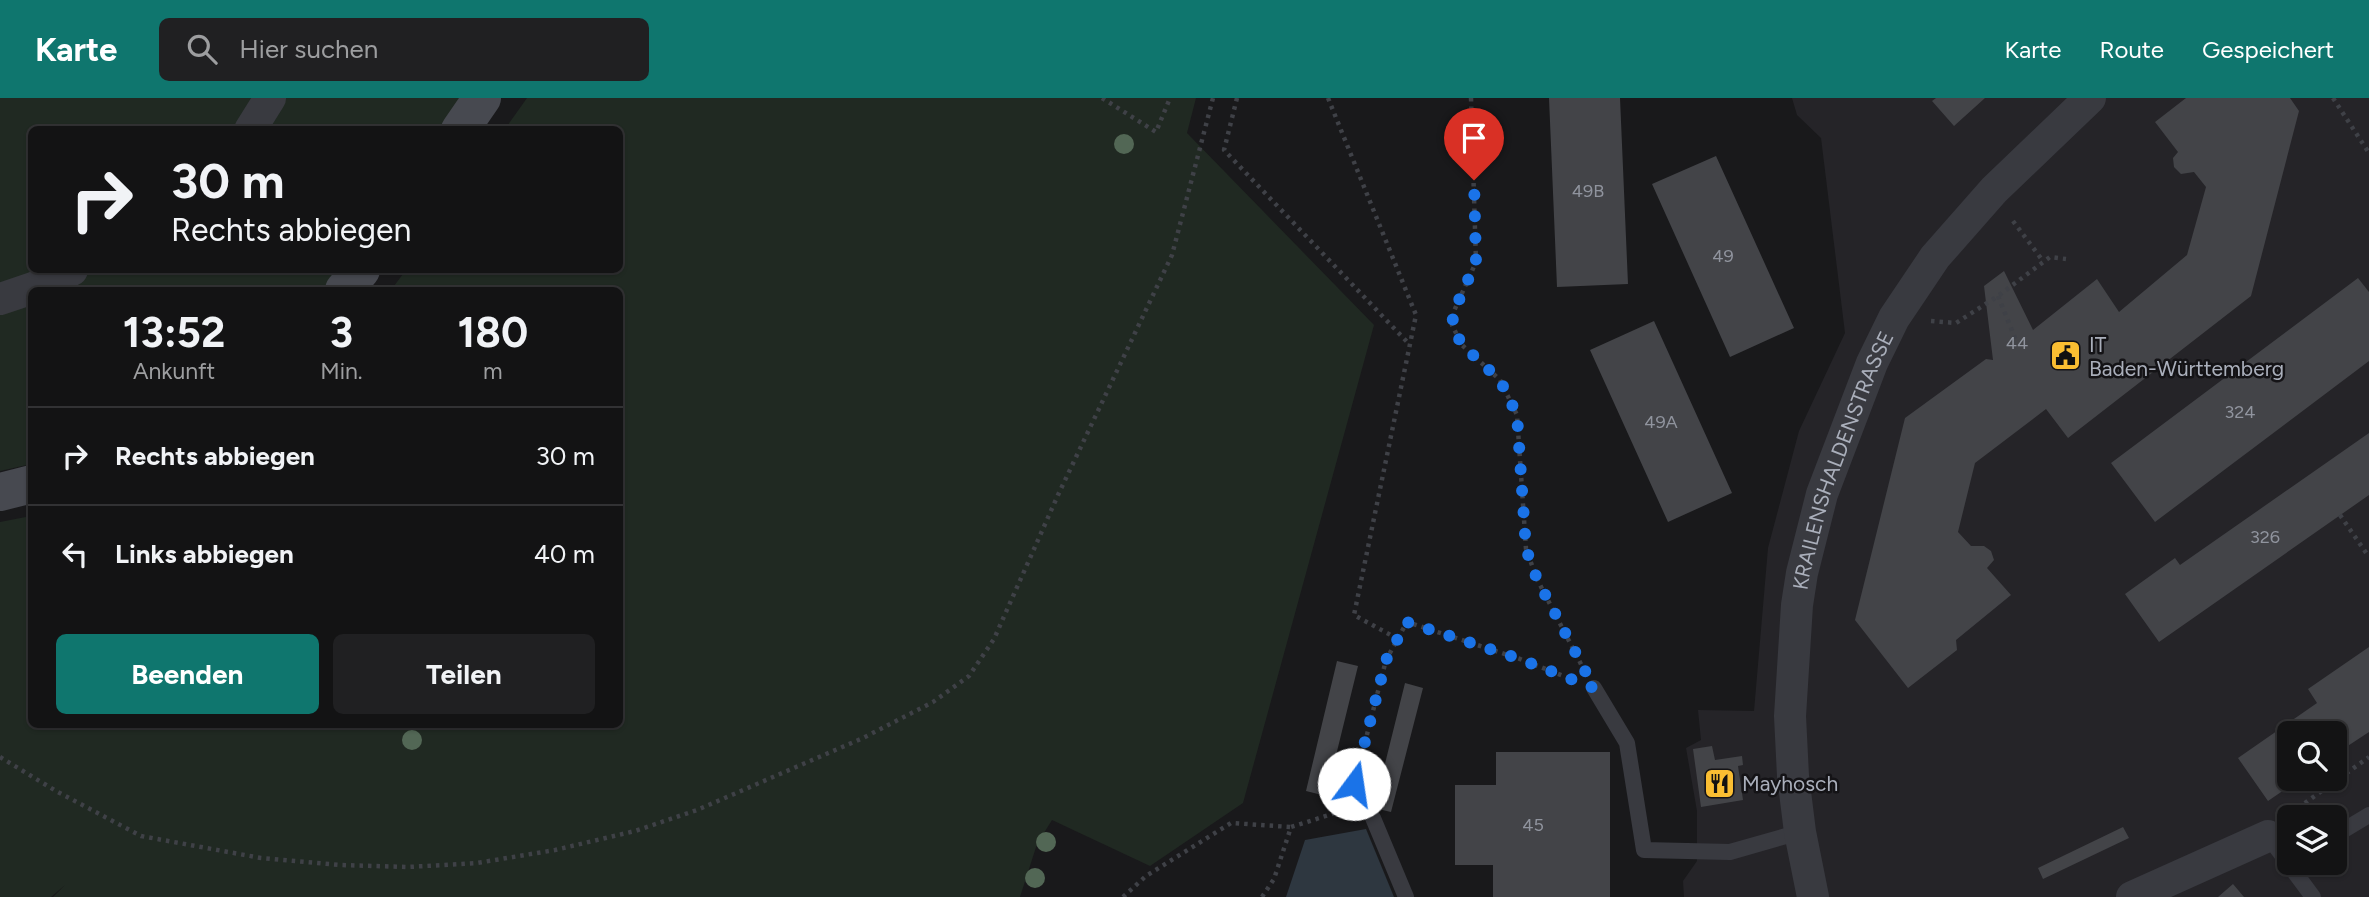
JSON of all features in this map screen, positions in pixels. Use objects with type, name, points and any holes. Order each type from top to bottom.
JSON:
[{"type":"main road","points":[[463,126],[482,98]]},
{"type":"main road","points":[[347,287],[358,273]]},
{"type":"main road","points":[[0,492],[28,485]]},
{"type":"street","points":[[252,126],[270,98]]},
{"type":"street","name":"KRAILENSHALDENSTRASSE","points":[[1813,897],[1800,832],[1793,776],[1790,716],[1797,605],[1802,573],[1822,494],[1872,362],[1894,318],[1935,257],[1994,190],[2090,98]]},
{"type":"street","points":[[35,287],[66,273]]},
{"type":"street","points":[[0,299],[28,290]]},
{"type":"street","points":[[2132,897],[2268,836]]},
{"type":"lane","points":[[1594,688],[1627,743],[1644,850],[1730,852],[1800,832]]},
{"type":"lane","points":[[2347,828],[2369,815]]},
{"type":"lane","points":[[1373,818],[1406,897]]},
{"type":"lane","points":[[2268,836],[2277,848]]},
{"type":"lane","points":[[2297,875],[2313,897]]},
{"type":"path","points":[[1102,98],[1156,132],[1170,98]]},
{"type":"path","points":[[0,757],[56,791],[141,836],[261,858],[408,867],[477,863],[555,850],[635,831],[696,810],[863,738],[933,702],[968,676],[994,639],[1058,495],[1172,255],[1213,98]]},
{"type":"path","points":[[1237,98],[1224,150],[1410,345]]},
{"type":"path","points":[[1328,98],[1416,315],[1354,615],[1398,639]]},
{"type":"path","points":[[1471,98],[1476,262],[1454,311],[1452,325],[1462,345],[1500,380],[1517,415],[1526,549],[1537,579],[1594,688]]},
{"type":"path","points":[[2333,98],[2369,153]]},
{"type":"path","points":[[2015,224],[2043,262]]},
{"type":"path","points":[[1956,323],[2050,257],[2066,259]]},
{"type":"path","points":[[1998,296],[2017,343]]},
{"type":"path","points":[[2340,515],[2369,557]]},
{"type":"path","points":[[1123,897],[1146,876],[1231,823],[1291,827],[1348,809],[1386,660],[1407,622],[1520,659],[1594,688]]},
{"type":"path","points":[[2268,836],[2294,810],[2369,757]]},
{"type":"path","points":[[1262,897],[1274,879],[1291,827]]},
{"type":"shaded area","points":[[0,98],[464,98],[443,126],[28,126],[28,273],[338,273],[327,287],[28,287],[28,465],[0,471]]},
{"type":"shaded area","points":[[527,98],[1196,98],[1187,133],[1374,325],[1243,803],[1150,866],[1052,820],[1037,844],[1020,897],[53,897],[65,885],[51,897],[0,897],[0,522],[28,517],[28,728],[623,728],[623,287],[393,287],[404,273],[623,273],[623,126],[507,126]]},
{"type":"shaded area","points":[[1792,98],[2369,98],[2369,897],[1684,897],[1683,881],[1697,861],[1697,811],[1686,748],[1701,740],[1698,710],[1754,711],[1768,548],[1799,431],[1845,333],[1821,138],[1797,115]]},
{"type":"shaded area","points":[[1366,829],[1394,897],[1286,897],[1305,840]]},
{"type":"building","points":[[1549,98],[1620,98],[1628,284],[1557,287]]},
{"type":"building","points":[[1936,98],[1985,98],[1954,126],[1932,101]]},
{"type":"building","points":[[2186,98],[2290,98],[2299,111],[2251,296],[2068,438],[2046,409],[1975,463],[1958,532],[1971,546],[1984,546],[1991,551],[1994,560],[1987,568],[2011,595],[1956,640],[1957,650],[1908,688],[1855,620],[1905,418],[1986,359],[1993,360],[1984,286],[2004,271],[2033,330],[2097,279],[2119,312],[2187,255],[2206,187],[2194,172],[2181,174],[2174,167],[2173,158],[2178,152],[2155,122]]},
{"type":"building","points":[[1716,156],[1794,328],[1730,357],[1652,184]]},
{"type":"building","points":[[2358,278],[2369,292],[2369,361],[2155,522],[2111,463]]},
{"type":"building","points":[[1654,321],[1732,493],[1668,522],[1590,350]]},
{"type":"building","points":[[2369,433],[2369,495],[2159,642],[2125,594],[2175,558],[2180,565]]},
{"type":"building","points":[[2369,647],[2369,732],[2347,746],[2347,721],[2291,721],[2317,703],[2308,689]]},
{"type":"building","points":[[1337,661],[1358,666],[1326,796],[1306,791]]},
{"type":"building","points":[[1405,683],[1423,688],[1391,812],[1374,808]]},
{"type":"building","points":[[2277,731],[2277,791],[2283,791],[2268,801],[2238,758]]},
{"type":"building","name":"Mayhosch","points":[[1712,746],[1715,760],[1742,756],[1743,765],[1738,766],[1743,800],[1701,807],[1693,749]]},
{"type":"building","points":[[1496,752],[1610,752],[1610,897],[1493,897],[1493,865],[1455,865],[1455,785],[1496,785]]},
{"type":"building","points":[[2123,827],[2129,838],[2043,879],[2038,868]]},
{"type":"building","points":[[2233,884],[2244,897],[2218,897]]},
{"type":"place","name":"IT Baden-Württemberg","points":[[2066,356]]},
{"type":"place","name":"Mayhosch","points":[[1719,783]]},
{"type":"route","points":[[1354,784],[1386,660],[1407,622],[1520,659],[1594,688],[1537,579],[1526,549],[1517,415],[1500,380],[1462,345],[1452,325],[1454,311],[1476,262],[1474,180]]}]
